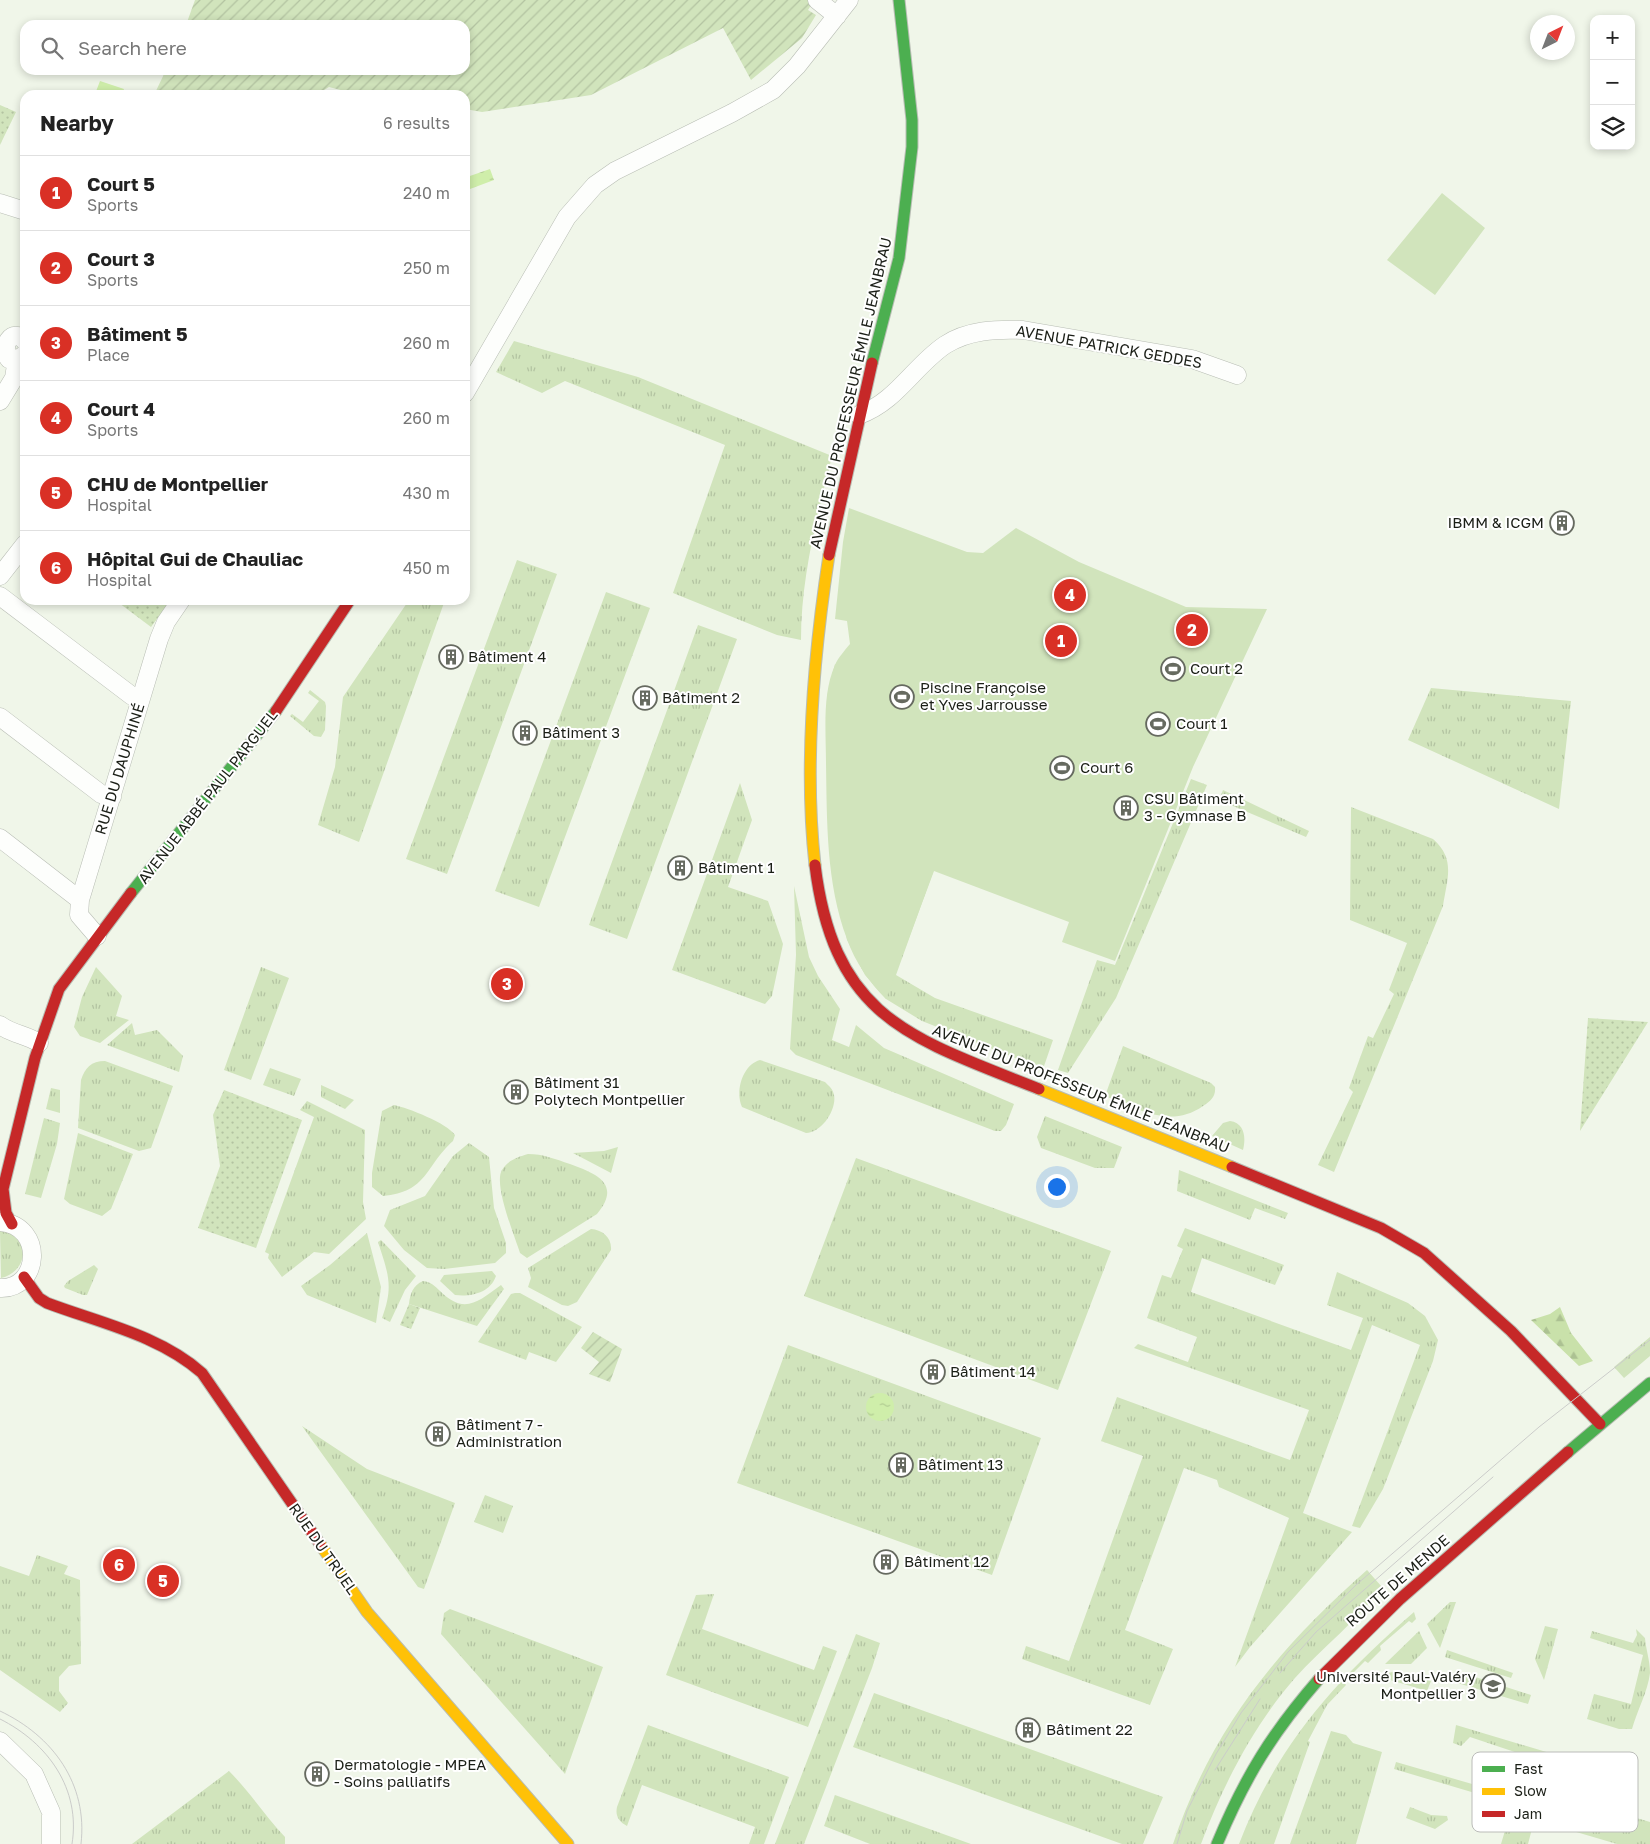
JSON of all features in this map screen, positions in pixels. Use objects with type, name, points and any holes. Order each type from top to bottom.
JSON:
[{"type":"street","points":[[817,0],[837,16]]},
{"type":"street","points":[[470,384],[567,217],[584,196],[615,171],[732,113],[773,90],[797,66],[849,0]]},
{"type":"street","name":"AVENUE DU PROFESSEUR ÉMILE JEANBRAU","points":[[899,0],[912,120],[912,147],[899,258],[859,415],[832,538],[824,589],[814,696],[811,787],[817,878],[831,940],[848,975],[879,1011],[918,1038],[981,1066],[1344,1212],[1395,1235],[1416,1247],[1526,1345],[1562,1381],[1600,1424]]},
{"type":"street","points":[[0,202],[20,210]]},
{"type":"street","name":"AVENUE PATRICK GEDDES","points":[[859,415],[870,411],[891,396],[944,345],[960,338],[997,329],[1023,330],[1192,359],[1237,375]]},
{"type":"street","points":[[20,336],[13,335],[6,339],[1,346],[6,356],[20,357]]},
{"type":"street","points":[[0,401],[14,378],[20,360]]},
{"type":"street","points":[[0,576],[20,550]]},
{"type":"street","points":[[0,596],[132,696],[141,698]]},
{"type":"street","name":"RUE DU DAUPHINÉ","points":[[80,900],[166,622],[178,605]]},
{"type":"street","name":"AVENUE ABBÉ PAUL PARGUEL","points":[[1,1192],[39,1043],[59,989],[97,936],[277,710],[347,605]]},
{"type":"street","points":[[0,717],[101,794],[112,797]]},
{"type":"street","points":[[0,838],[80,900],[79,915],[97,936]]},
{"type":"street","points":[[0,1025],[8,1031],[39,1043]]},
{"type":"street","points":[[1,1192],[6,1213],[6,1223],[29,1239],[32,1249],[30,1268],[24,1277],[12,1286],[2,1288]]},
{"type":"street","name":"RUE DU TRUEL","points":[[24,1277],[39,1298],[47,1303],[173,1350],[192,1362],[202,1373],[366,1612],[568,1844]]},
{"type":"street","name":"RUE DU TRUEL","points":[[2,1288],[38,1303],[47,1303]]},
{"type":"street","name":"ROUTE DE MENDE","points":[[1217,1844],[1235,1801],[1275,1732],[1338,1656],[1396,1602],[1600,1424],[1650,1383]]},
{"type":"street","points":[[0,1741],[34,1774],[51,1812],[51,1844]]},
{"type":"green space","points":[[195,0],[811,0],[813,2],[808,10],[816,15],[802,38],[751,80],[723,28],[591,95],[482,112],[470,110],[470,90],[341,90],[329,87],[324,90],[156,90],[164,75],[470,75],[470,20],[188,20]]},
{"type":"green space","points":[[0,105],[16,112],[0,145]]},
{"type":"green space","points":[[1442,193],[1485,228],[1435,295],[1387,260]]},
{"type":"green space","points":[[514,341],[638,377],[832,456],[807,570],[801,640],[777,635],[673,593],[725,445],[565,381],[542,393],[496,372]]},
{"type":"green space","points":[[849,508],[967,552],[983,553],[1016,528],[1079,562],[1186,607],[1267,609],[1193,767],[1115,961],[1062,942],[1069,922],[934,871],[886,999],[868,979],[858,964],[840,918],[831,874],[825,726],[826,701],[831,676],[836,662],[850,644],[847,621],[835,619],[843,542]]},
{"type":"green space","points":[[517,560],[557,574],[447,874],[406,859]]},
{"type":"green space","points":[[606,592],[650,608],[539,907],[495,891]]},
{"type":"green space","points":[[122,605],[167,605],[151,627]]},
{"type":"green space","points":[[406,605],[443,605],[359,842],[318,825],[335,767],[343,697]]},
{"type":"green space","points":[[698,625],[737,639],[627,939],[589,925]]},
{"type":"green space","points":[[835,664],[967,778],[896,975],[935,998],[1053,1040],[1043,1069],[922,1021],[886,999],[865,975],[847,940],[830,857],[826,737],[828,691]]},
{"type":"green space","points":[[1431,688],[1571,701],[1559,809],[1408,740]]},
{"type":"green space","points":[[310,690],[325,702],[326,706],[325,730],[321,737],[314,736],[290,716],[292,714],[303,722],[319,701],[308,693]]},
{"type":"green space","points":[[1191,779],[1207,785],[1116,998],[1068,1073],[1058,1070],[1097,960],[1115,965]]},
{"type":"green space","points":[[740,783],[752,820],[728,887],[768,901],[783,944],[772,996],[765,1004],[672,970]]},
{"type":"green space","points":[[1223,790],[1309,831],[1306,837],[1219,800]]},
{"type":"green space","points":[[1351,807],[1433,839],[1445,854],[1448,878],[1443,906],[1334,1172],[1318,1165],[1353,1092],[1349,1088],[1368,1036],[1373,1038],[1394,994],[1389,990],[1407,943],[1350,920]]},
{"type":"green space","points":[[794,886],[809,957],[818,976],[840,1009],[832,1040],[849,1047],[856,1025],[884,1048],[1014,1104],[1006,1125],[1001,1131],[995,1131],[796,1055],[790,1049],[796,955]]},
{"type":"green space","points":[[96,967],[122,996],[116,1016],[129,1020],[100,1043],[80,1036],[74,1027],[82,997]]},
{"type":"green space","points":[[261,967],[289,978],[251,1080],[224,1070]]},
{"type":"green space","points":[[1588,1018],[1648,1022],[1580,1131]]},
{"type":"green space","points":[[132,1023],[135,1035],[157,1030],[183,1056],[179,1072],[107,1045]]},
{"type":"green space","points":[[1123,1046],[1211,1083],[1215,1087],[1214,1096],[1206,1104],[1191,1113],[1179,1116],[1166,1116],[1154,1115],[1105,1096]]},
{"type":"green space","points":[[760,1060],[825,1082],[832,1089],[833,1107],[823,1125],[812,1132],[806,1133],[742,1107],[739,1094],[742,1080],[749,1067]]},
{"type":"green space","points":[[105,1061],[173,1086],[151,1148],[139,1151],[78,1128],[81,1080],[92,1064]]},
{"type":"green space","points":[[270,1068],[301,1079],[294,1096],[263,1085]]},
{"type":"green space","points":[[321,1085],[354,1100],[345,1109],[321,1097]]},
{"type":"green space","points":[[51,1088],[60,1090],[60,1113],[46,1109]]},
{"type":"green space","points":[[224,1090],[302,1120],[256,1248],[198,1228],[220,1166],[213,1115]]},
{"type":"green space","points":[[307,1101],[365,1130],[363,1202],[366,1219],[329,1254],[314,1252],[282,1277],[268,1258],[269,1254],[265,1252],[314,1117],[300,1110]]},
{"type":"green space","points":[[394,1105],[436,1121],[451,1130],[455,1135],[453,1141],[418,1183],[398,1194],[383,1196],[372,1187],[372,1173],[382,1111]]},
{"type":"green space","points":[[1045,1116],[1122,1147],[1114,1168],[1095,1168],[1041,1148],[1037,1137]]},
{"type":"green space","points":[[44,1118],[60,1123],[57,1144],[41,1198],[25,1194]]},
{"type":"green space","points":[[1230,1121],[1239,1125],[1243,1132],[1243,1150],[1212,1136],[1223,1123]]},
{"type":"green space","points":[[78,1133],[133,1154],[111,1209],[102,1216],[70,1204],[64,1199]]},
{"type":"green space","points":[[469,1143],[489,1157],[494,1208],[506,1243],[506,1253],[495,1263],[444,1269],[427,1268],[404,1250],[384,1226],[390,1210],[425,1196],[453,1156]]},
{"type":"green space","points":[[618,1147],[611,1173],[573,1153],[604,1151]]},
{"type":"green space","points":[[528,1154],[549,1157],[588,1171],[602,1181],[606,1187],[607,1194],[597,1214],[527,1258],[520,1253],[510,1223],[502,1198],[500,1177],[502,1170],[510,1161]]},
{"type":"green space","points":[[856,1158],[1111,1251],[1058,1390],[804,1296]]},
{"type":"green space","points":[[1179,1170],[1288,1213],[1285,1219],[1255,1208],[1250,1220],[1177,1191]]},
{"type":"green space","points":[[1185,1228],[1284,1265],[1275,1285],[1202,1258],[1191,1292],[1351,1350],[1363,1318],[1327,1305],[1337,1272],[1408,1303],[1425,1316],[1438,1340],[1433,1361],[1383,1489],[1360,1528],[1352,1526],[1420,1345],[1372,1325],[1303,1513],[1352,1532],[1250,1647],[1235,1667],[1289,1518],[1219,1487],[1217,1480],[1184,1468],[1125,1630],[1173,1649],[1150,1705],[1022,1659],[1026,1646],[1069,1661],[1143,1456],[1101,1441],[1117,1397],[1290,1460],[1309,1410],[1134,1348],[1138,1344],[1188,1362],[1197,1337],[1147,1318],[1162,1275],[1171,1278],[1183,1249],[1177,1246]]},
{"type":"green space","points":[[591,1229],[606,1235],[610,1241],[611,1250],[577,1302],[568,1306],[562,1305],[528,1287],[531,1278],[528,1268]]},
{"type":"green space","points":[[0,1231],[10,1233],[17,1238],[23,1252],[18,1268],[11,1274],[1,1278]]},
{"type":"green space","points":[[367,1233],[381,1287],[376,1323],[307,1295],[301,1286],[330,1265]]},
{"type":"green space","points":[[381,1240],[416,1276],[405,1290],[390,1322],[382,1318],[389,1288],[387,1271],[378,1242]]},
{"type":"green space","points":[[94,1265],[98,1269],[87,1295],[65,1288],[64,1286],[68,1281]]},
{"type":"green space","points":[[492,1271],[496,1276],[493,1282],[479,1293],[455,1295],[440,1281],[444,1275]]},
{"type":"green space","points":[[423,1281],[433,1284],[456,1303],[464,1304],[478,1301],[501,1285],[504,1289],[477,1326],[409,1304],[413,1290]]},
{"type":"green space","points":[[520,1293],[582,1327],[556,1362],[529,1352],[526,1360],[478,1342],[511,1294]]},
{"type":"green space","points":[[409,1304],[420,1308],[411,1329],[400,1325]]},
{"type":"green space","points":[[1560,1307],[1571,1333],[1593,1361],[1579,1366],[1531,1320],[1550,1314]]},
{"type":"green space","points":[[593,1332],[622,1349],[610,1382],[589,1374],[599,1362],[581,1348]]},
{"type":"green space","points":[[1650,1337],[1650,1356],[1624,1378],[1614,1367]]},
{"type":"green space","points":[[788,1345],[1041,1438],[992,1575],[737,1483]]},
{"type":"green space","points":[[302,1426],[367,1469],[455,1503],[424,1589],[418,1587]]},
{"type":"green space","points":[[485,1495],[513,1506],[503,1533],[474,1522]]},
{"type":"green space","points":[[37,1555],[68,1566],[64,1574],[80,1580],[81,1664],[69,1666],[59,1677],[59,1691],[68,1703],[60,1712],[0,1670],[0,1566],[29,1576]]},
{"type":"green space","points":[[1367,1570],[1382,1587],[1351,1623],[1295,1678],[1280,1696],[1240,1757],[1219,1800],[1201,1844],[1173,1844],[1207,1764],[1251,1694],[1304,1630]]},
{"type":"green space","points":[[714,1594],[702,1629],[814,1670],[823,1646],[837,1651],[808,1727],[666,1675],[696,1595]]},
{"type":"green space","points":[[1450,1602],[1456,1602],[1440,1648],[1427,1624]]},
{"type":"green space","points":[[450,1609],[603,1667],[565,1774],[441,1634],[444,1613]]},
{"type":"green space","points":[[1414,1612],[1416,1619],[1412,1623],[1409,1621],[1380,1646],[1381,1650],[1368,1663],[1365,1661],[1344,1682],[1346,1685],[1327,1705],[1308,1741],[1310,1742],[1274,1844],[1239,1844],[1254,1808],[1271,1776],[1290,1745],[1311,1717],[1359,1663]]},
{"type":"green space","points":[[1545,1626],[1558,1629],[1544,1680],[1535,1659]]},
{"type":"green space","points":[[1636,1629],[1645,1638],[1650,1673],[1632,1729],[1619,1729],[1587,1719],[1594,1694],[1631,1704],[1643,1655],[1590,1638],[1592,1631],[1633,1643],[1637,1635]]},
{"type":"green space","points":[[1419,1631],[1427,1648],[1411,1664],[1385,1664]]},
{"type":"green space","points":[[856,1634],[880,1643],[872,1668],[804,1844],[775,1844]]},
{"type":"green space","points":[[1447,1650],[1513,1673],[1511,1678],[1445,1657]]},
{"type":"green space","points":[[1396,1671],[1431,1681],[1427,1691],[1377,1676]]},
{"type":"green space","points":[[1457,1671],[1531,1695],[1528,1704],[1454,1682]]},
{"type":"green space","points":[[874,1693],[1163,1797],[1143,1844],[1122,1844],[853,1747]]},
{"type":"green space","points":[[648,1725],[789,1777],[764,1844],[749,1844],[755,1827],[642,1785],[627,1826],[620,1821],[617,1816],[617,1807]]},
{"type":"green space","points":[[1456,1725],[1546,1752],[1515,1752],[1470,1737],[1461,1746],[1453,1743]]},
{"type":"green space","points":[[1331,1731],[1346,1735],[1353,1743],[1382,1752],[1356,1844],[1290,1844]]},
{"type":"green space","points":[[1396,1762],[1472,1784],[1472,1792],[1394,1769]]},
{"type":"green space","points":[[229,1771],[285,1837],[285,1844],[132,1844]]},
{"type":"green space","points":[[835,1795],[971,1844],[870,1844],[824,1826]]},
{"type":"green space","points":[[1410,1807],[1431,1815],[1447,1816],[1448,1820],[1435,1829],[1406,1818]]},
{"type":"green space","points":[[1638,1818],[1650,1822],[1650,1844],[1617,1844],[1576,1832],[1638,1832]]},
{"type":"green space","points":[[1505,1832],[1531,1832],[1528,1844],[1501,1844]]},
{"type":"water","points":[[100,81],[124,89],[124,90],[97,90]]},
{"type":"water","points":[[490,169],[494,180],[470,189],[470,176]]},
{"type":"water","points":[[880,1393],[890,1397],[894,1407],[890,1417],[880,1421],[870,1417],[866,1407],[870,1397]]},
{"type":"tram line","points":[[1177,1844],[1187,1811],[1216,1754],[1241,1713],[1288,1652],[1356,1585],[1539,1427],[1650,1340]]},
{"type":"tram line","points":[[1280,1673],[1316,1632],[1493,1477]]},
{"type":"tram line","points":[[1215,1770],[1260,1699]]},
{"type":"tram line","points":[[0,1711],[19,1721],[36,1734],[51,1748],[63,1764],[79,1801],[82,1822],[81,1844]]},
{"type":"tram line","points":[[0,1719],[33,1741],[57,1770],[66,1787],[71,1805],[73,1824],[72,1844]]},
{"type":"traffic: fast","points":[[872,363],[899,258],[912,147],[912,120],[899,0]]},
{"type":"traffic: fast","points":[[131,893],[276,711]]},
{"type":"traffic: fast","points":[[1568,1452],[1650,1383]]},
{"type":"traffic: fast","points":[[1217,1844],[1238,1798],[1273,1737],[1319,1679]]},
{"type":"traffic: slow","points":[[815,865],[810,789],[812,710],[819,631],[829,555]]},
{"type":"traffic: slow","points":[[1039,1089],[1232,1167]]},
{"type":"traffic: slow","points":[[320,1544],[367,1612],[568,1844]]},
{"type":"traffic: jam","points":[[829,555],[872,363]]},
{"type":"traffic: jam","points":[[276,711],[347,605]]},
{"type":"traffic: jam","points":[[815,865],[825,917],[840,958],[860,990],[886,1016],[917,1036],[953,1054],[1039,1089]]},
{"type":"traffic: jam","points":[[12,1224],[6,1213],[3,1189],[35,1058],[59,989],[131,893]]},
{"type":"traffic: jam","points":[[1232,1167],[1381,1228],[1424,1253],[1511,1331],[1600,1424]]},
{"type":"traffic: jam","points":[[24,1277],[39,1298],[47,1303],[148,1339],[185,1360],[202,1373],[320,1544]]},
{"type":"traffic: jam","points":[[1319,1679],[1400,1599],[1568,1452]]},
{"type":"place","name":"IBMM & ICGM","points":[[1562,523]]},
{"type":"place","name":"Court 4","points":[[1070,595]]},
{"type":"place","name":"Court 3","points":[[1192,630]]},
{"type":"place","name":"Court 5","points":[[1061,641]]},
{"type":"place","name":"Bâtiment 4","points":[[451,657]]},
{"type":"place","name":"Court 2","points":[[1173,669]]},
{"type":"place","name":"Piscine Françoise et Yves Jarrousse","points":[[902,697]]},
{"type":"place","name":"Bâtiment 2","points":[[645,698]]},
{"type":"place","name":"Court 1","points":[[1158,724]]},
{"type":"place","name":"Bâtiment 3","points":[[525,733]]},
{"type":"place","name":"Court 6","points":[[1062,768]]},
{"type":"place","name":"CSU Bâtiment 3 - Gymnase B","points":[[1126,808]]},
{"type":"place","name":"Bâtiment 1","points":[[680,868]]},
{"type":"place","name":"Bâtiment 5","points":[[507,984]]},
{"type":"place","name":"Bâtiment 31 Polytech Montpellier","points":[[516,1092]]},
{"type":"place","name":"Bâtiment 14","points":[[933,1372]]},
{"type":"place","name":"Bâtiment 7 - Administration","points":[[438,1434]]},
{"type":"place","name":"Bâtiment 13","points":[[901,1465]]},
{"type":"place","name":"Bâtiment 12","points":[[886,1562]]},
{"type":"place","name":"Hôpital Gui de Chauliac","points":[[119,1565]]},
{"type":"place","name":"CHU de Montpellier","points":[[163,1581]]},
{"type":"place","name":"Université Paul-Valéry Montpellier 3","points":[[1493,1686]]},
{"type":"place","name":"Bâtiment 22","points":[[1028,1730]]},
{"type":"place","name":"Dermatologie - MPEA - Soins palliatifs","points":[[317,1774]]}]
